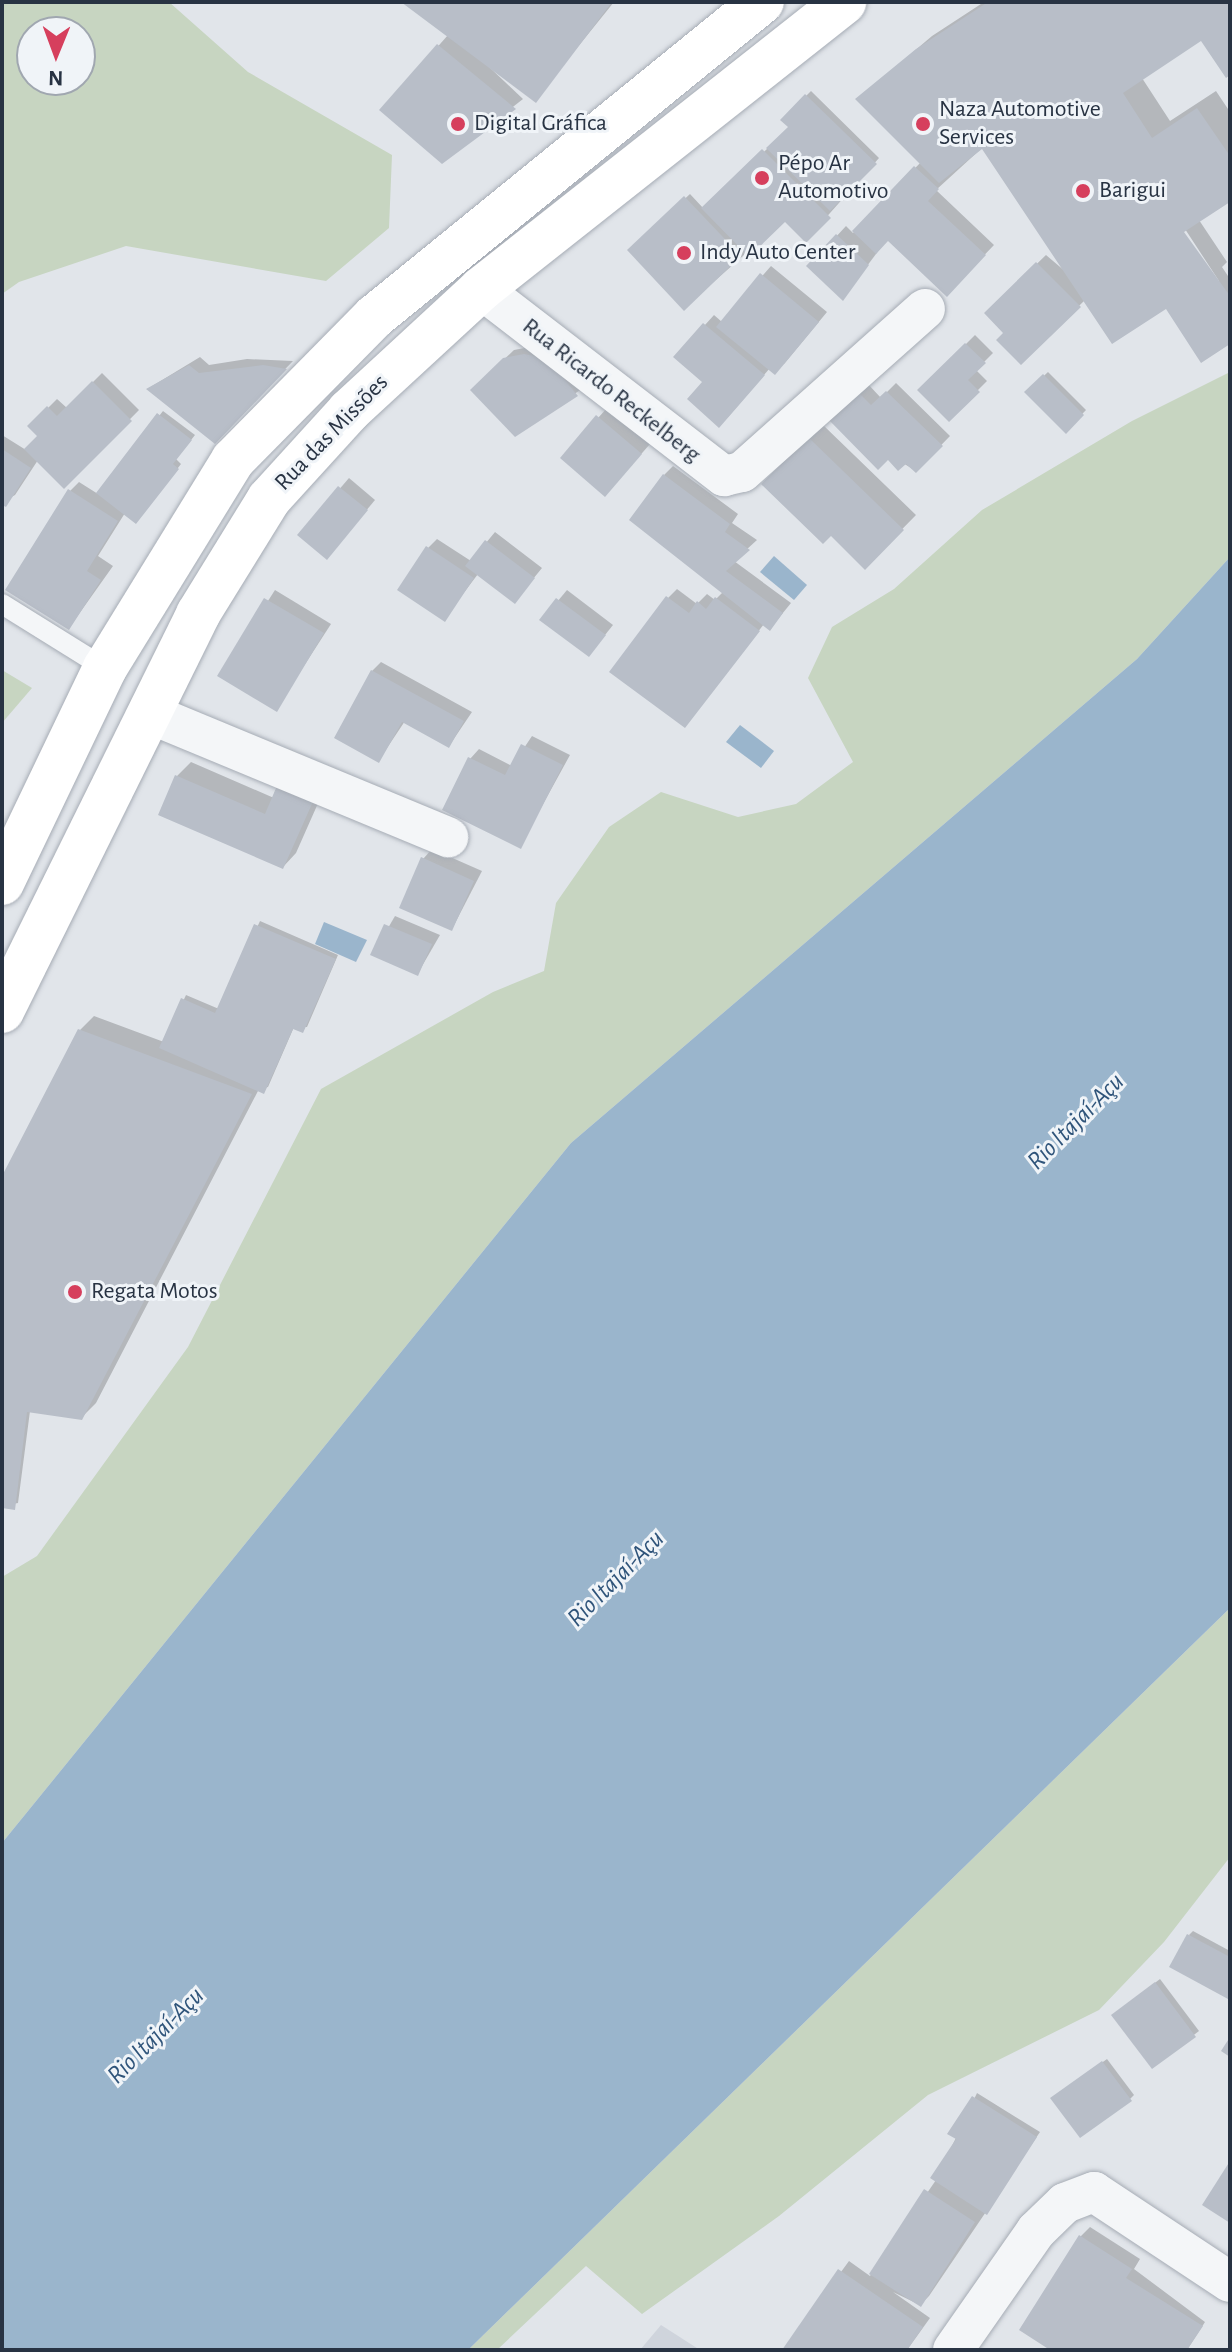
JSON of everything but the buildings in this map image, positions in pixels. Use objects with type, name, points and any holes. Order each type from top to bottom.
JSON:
[{"type":"main road","points":[[2,883],[105,668],[233,460],[374,317],[762,2]]},
{"type":"main road","name":"Rua das Missões","points":[[2,1011],[148,713],[236,544],[269,499],[349,411],[481,289],[844,2]]},
{"type":"street","name":"Rua Ricardo Reckelberg","points":[[481,289],[724,476],[742,472],[925,309]]},
{"type":"street","points":[[148,713],[448,837]]},
{"type":"street","points":[[953,2350],[1036,2231],[1065,2203],[1094,2192],[1230,2282]]},
{"type":"lane","points":[[2,604],[105,668]]},
{"type":"shaded area","points":[[661,2325],[700,2350],[640,2350]]},
{"type":"green space","points":[[2,2],[169,2],[248,72],[392,155],[389,228],[326,281],[126,246],[19,282],[2,294]]},
{"type":"green space","points":[[1230,372],[1230,557],[1137,659],[571,1143],[2,1843],[2,1577],[37,1556],[188,1347],[321,1089],[493,992],[544,971],[556,903],[609,827],[661,792],[738,817],[796,804],[853,762],[808,678],[832,627],[894,589],[982,510],[1132,421]]},
{"type":"green space","points":[[2,670],[32,688],[2,723]]},
{"type":"green space","points":[[1230,1608],[1230,1857],[1164,1942],[1099,2010],[928,2095],[779,2216],[642,2314],[586,2266],[497,2350],[468,2350]]},
{"type":"water","points":[[774,556],[807,585],[794,600],[760,572]]},
{"type":"water","name":"Rio Itajaí-Açu","points":[[1230,557],[1230,1608],[468,2350],[2,2350],[2,1843],[571,1143],[1137,659]]},
{"type":"water","points":[[740,725],[774,751],[761,768],[726,742]]},
{"type":"water","points":[[324,922],[367,940],[356,962],[315,944]]},
{"type":"place","name":"Digital Gráfica","points":[[458,124]]},
{"type":"place","name":"Naza Automotive Services","points":[[923,124]]},
{"type":"place","name":"Pépo Ar Automotivo","points":[[762,178]]},
{"type":"place","name":"Barigui","points":[[1083,191]]},
{"type":"place","name":"Indy Auto Center","points":[[684,253]]},
{"type":"place","name":"Regata Motos","points":[[75,1292]]}]
